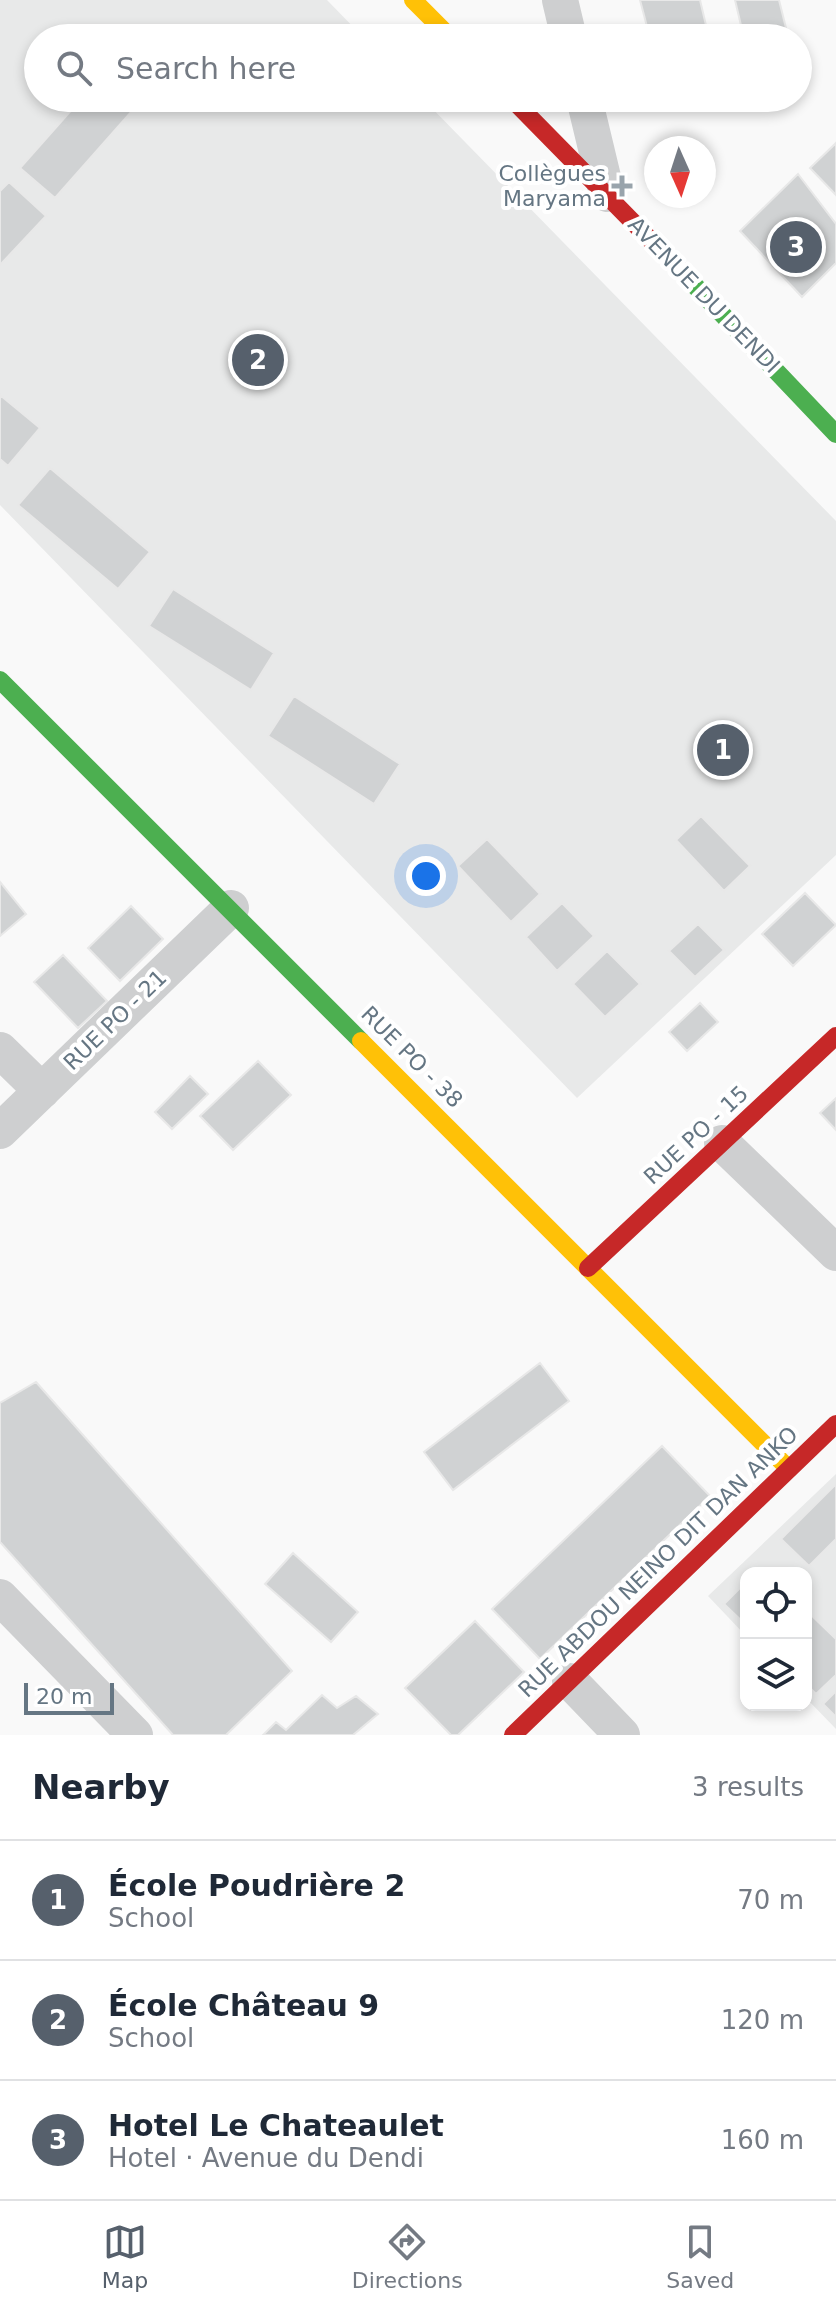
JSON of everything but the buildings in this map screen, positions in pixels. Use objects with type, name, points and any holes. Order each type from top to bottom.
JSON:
[{"type":"street","points":[[413,0],[437,24]]},
{"type":"street","points":[[560,0],[566,24]]},
{"type":"street","name":"AVENUE DU DENDI","points":[[525,112],[836,434]]},
{"type":"street","points":[[587,112],[607,194]]},
{"type":"street","name":"RUE PO - 38","points":[[0,680],[789,1469]]},
{"type":"street","name":"RUE PO - 21","points":[[0,1131],[231,908]]},
{"type":"street","name":"RUE PO - 15","points":[[588,1268],[836,1036]]},
{"type":"street","points":[[0,1050],[42,1091]]},
{"type":"street","points":[[722,1143],[836,1253]]},
{"type":"street","name":"RUE ABDOU NEINO DIT DAN ANKO","points":[[513,1735],[836,1424]]},
{"type":"street","points":[[0,1597],[135,1735]]},
{"type":"street","points":[[570,1681],[622,1735]]},
{"type":"shaded area","points":[[0,0],[327,0],[350,24],[24,24],[24,112],[436,112],[836,521],[836,855],[577,1098],[0,505]]},
{"type":"shaded area","points":[[836,1474],[836,1729],[812,1704],[812,1567],[740,1567],[740,1630],[708,1596]]},
{"type":"traffic: fast","points":[[680,270],[836,434]]},
{"type":"traffic: fast","points":[[0,680],[361,1041]]},
{"type":"traffic: slow","points":[[413,0],[437,24]]},
{"type":"traffic: slow","points":[[361,1041],[789,1469]]},
{"type":"traffic: jam","points":[[525,112],[680,270]]},
{"type":"traffic: jam","points":[[588,1268],[836,1036]]},
{"type":"traffic: jam","points":[[513,1735],[836,1424]]},
{"type":"place","name":"Collègues Maryama","points":[[622,186]]},
{"type":"place","name":"Hotel Le Chateaulet","points":[[796,247]]},
{"type":"place","name":"École Château 9","points":[[258,360]]},
{"type":"place","name":"École Poudrière 2","points":[[723,750]]}]
